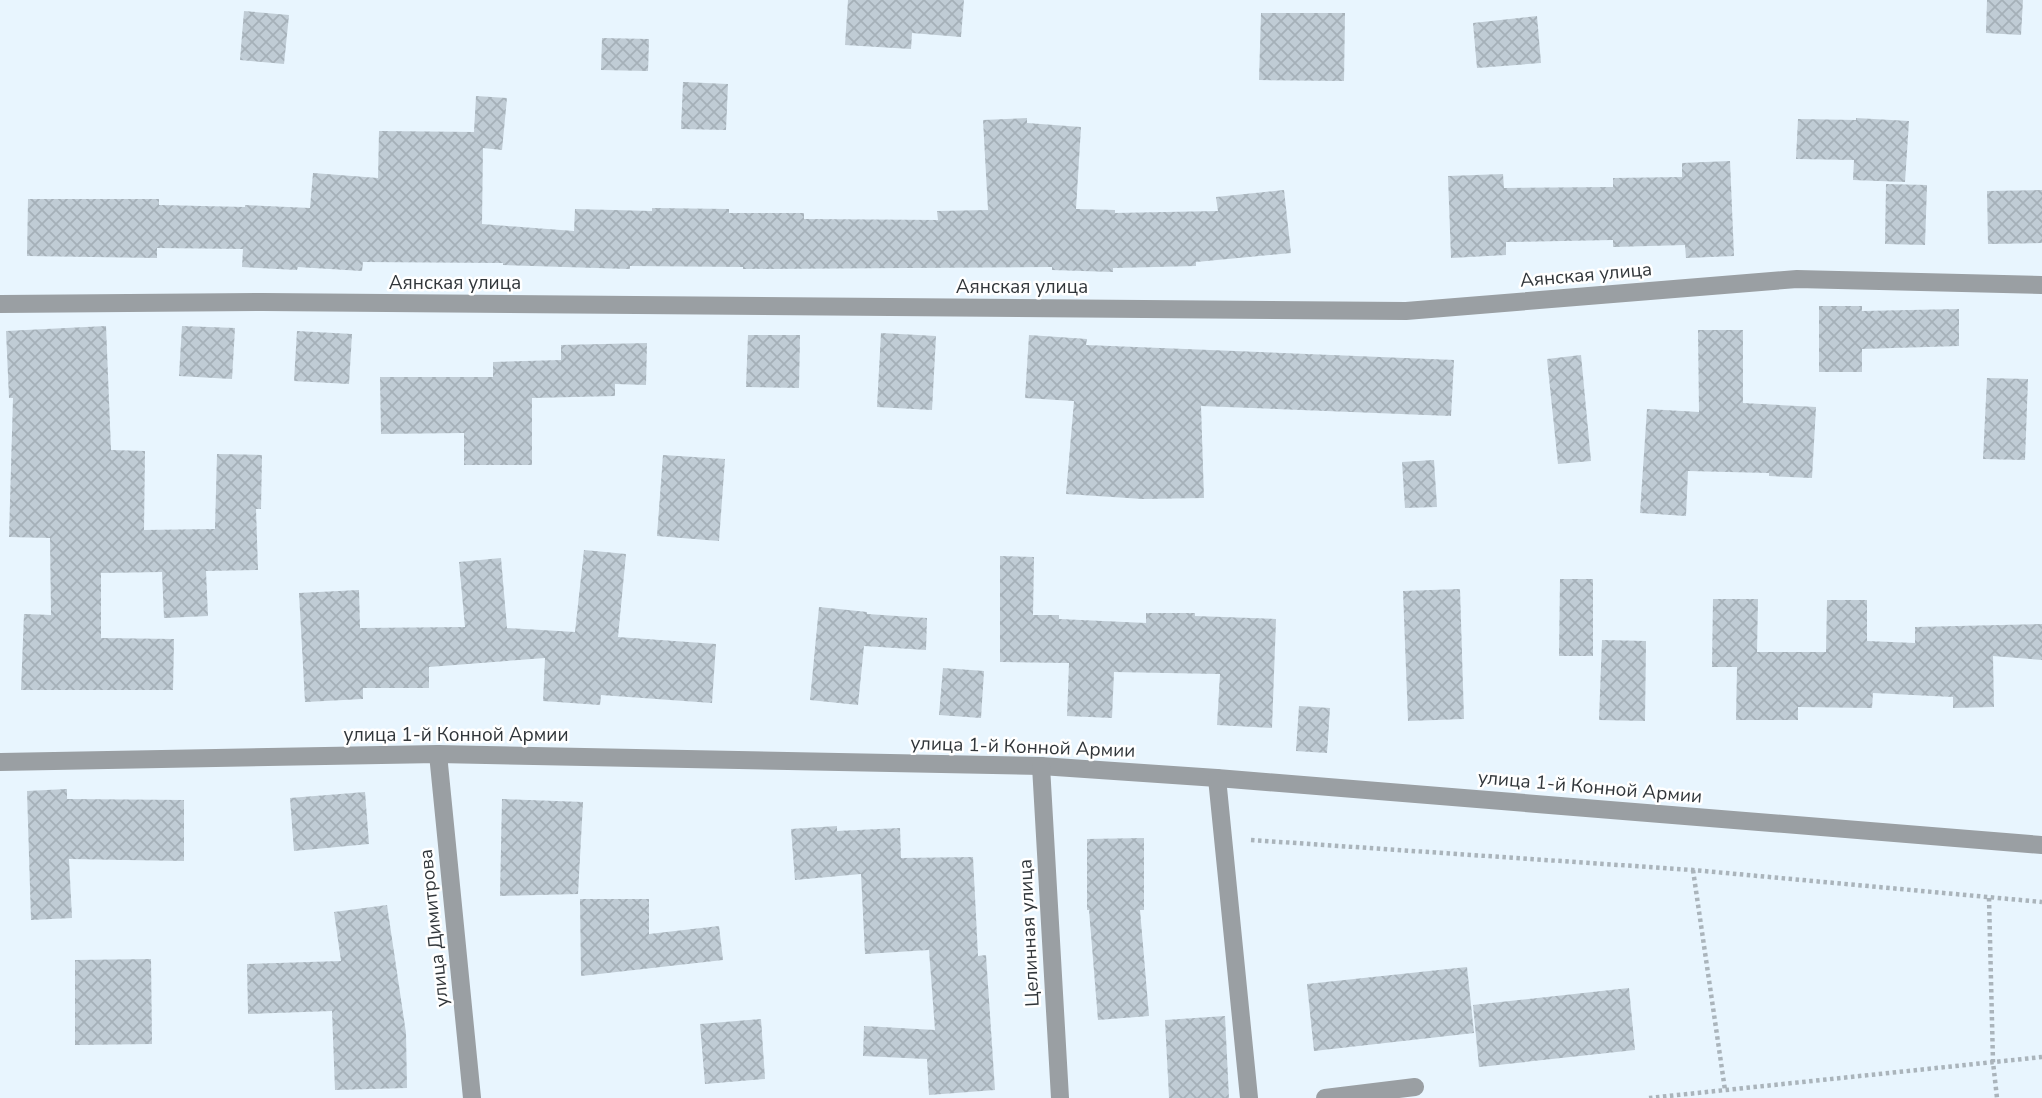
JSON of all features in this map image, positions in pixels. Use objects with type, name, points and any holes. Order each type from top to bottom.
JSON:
[{"type":"street","name":"Аянская улица","points":[[0,304],[263,302],[1406,311],[1797,279],[2042,285]]},
{"type":"street","name":"улица 1-й Конной Армии","points":[[0,762],[438,754],[1041,766],[2042,845]]},
{"type":"street","name":"улица Димитрова","points":[[438,754],[471,1098]]},
{"type":"street","name":"Целинная улица","points":[[1041,766],[1060,1098]]},
{"type":"street","points":[[1217,778],[1249,1098]]},
{"type":"street","points":[[1325,1098],[1415,1087]]},
{"type":"path","points":[[1223,838],[1693,870],[2042,902]]},
{"type":"path","points":[[1693,870],[1725,1090]]},
{"type":"path","points":[[1989,898],[1993,1062],[1997,1098]]},
{"type":"path","points":[[1649,1098],[2042,1057]]},
{"type":"building","points":[[848,0],[964,0],[961,37],[912,33],[911,49],[845,45]]},
{"type":"building","points":[[1987,0],[2023,0],[2021,35],[1986,33]]},
{"type":"building","points":[[244,11],[289,15],[284,64],[240,60]]},
{"type":"building","points":[[1261,13],[1345,13],[1344,81],[1259,80]]},
{"type":"building","points":[[1537,16],[1541,63],[1477,68],[1473,23]]},
{"type":"building","points":[[602,38],[649,39],[648,71],[601,70]]},
{"type":"building","points":[[683,82],[728,84],[726,130],[681,129]]},
{"type":"building","points":[[476,96],[507,98],[502,150],[483,148],[482,224],[574,231],[575,209],[652,211],[652,208],[729,209],[729,213],[804,213],[804,219],[938,220],[937,211],[988,210],[983,120],[1027,118],[1027,123],[1081,127],[1076,209],[1115,210],[1115,213],[1218,211],[1216,197],[1284,190],[1291,253],[1196,262],[1196,266],[1113,268],[1113,272],[1052,270],[1052,267],[743,269],[630,266],[630,269],[503,263],[363,262],[362,271],[298,267],[297,270],[242,267],[243,249],[157,248],[157,258],[27,256],[28,199],[159,199],[159,205],[310,208],[313,173],[378,178],[379,131],[474,132]]},
{"type":"building","points":[[1798,119],[1909,121],[1905,182],[1853,180],[1854,160],[1796,159]]},
{"type":"building","points":[[1730,161],[1734,256],[1686,258],[1685,245],[1613,247],[1613,240],[1506,242],[1506,255],[1451,258],[1448,176],[1503,174],[1504,188],[1613,187],[1613,178],[1682,177],[1682,163]]},
{"type":"building","points":[[1886,184],[1927,185],[1925,245],[1885,244]]},
{"type":"building","points":[[2042,190],[2042,243],[1988,244],[1987,191]]},
{"type":"building","points":[[1819,306],[1862,306],[1862,311],[1959,309],[1959,346],[1862,349],[1862,372],[1819,372]]},
{"type":"building","points":[[106,326],[111,450],[145,451],[144,530],[215,529],[217,454],[262,455],[261,509],[256,509],[258,570],[206,571],[208,616],[164,618],[162,572],[101,573],[101,638],[174,639],[173,690],[21,690],[24,614],[51,615],[50,538],[9,537],[13,398],[9,398],[6,331]]},
{"type":"building","points":[[182,326],[235,328],[232,379],[179,376]]},
{"type":"building","points":[[1698,330],[1743,330],[1743,403],[1816,407],[1812,478],[1769,476],[1769,473],[1688,471],[1686,516],[1640,513],[1647,409],[1699,412]]},
{"type":"building","points":[[297,331],[352,334],[349,384],[294,381]]},
{"type":"building","points":[[881,333],[936,336],[932,410],[877,407]]},
{"type":"building","points":[[748,335],[800,335],[799,388],[746,387]]},
{"type":"building","points":[[1029,335],[1087,339],[1086,345],[1454,360],[1451,416],[1201,406],[1204,498],[1143,499],[1066,494],[1074,401],[1025,398]]},
{"type":"building","points":[[647,343],[646,385],[615,384],[615,396],[532,398],[532,465],[464,465],[464,433],[381,434],[380,377],[493,377],[493,362],[561,360],[561,345]]},
{"type":"building","points":[[1581,355],[1591,461],[1558,464],[1547,359]]},
{"type":"building","points":[[1987,378],[2028,379],[2025,460],[1983,459]]},
{"type":"building","points":[[663,455],[725,459],[719,541],[657,536]]},
{"type":"building","points":[[1434,460],[1437,507],[1405,508],[1402,462]]},
{"type":"building","points":[[584,550],[626,554],[618,637],[716,644],[712,703],[601,695],[600,705],[543,701],[545,658],[429,667],[429,688],[363,688],[363,699],[305,702],[299,593],[359,590],[360,628],[465,627],[459,562],[501,558],[507,628],[575,632]]},
{"type":"building","points":[[1000,556],[1034,557],[1033,615],[1059,615],[1059,619],[1146,623],[1146,613],[1195,613],[1195,616],[1276,619],[1272,728],[1217,725],[1220,674],[1114,672],[1112,718],[1067,716],[1069,663],[1000,662]]},
{"type":"building","points":[[1560,579],[1593,579],[1593,656],[1559,656]]},
{"type":"building","points":[[1460,589],[1464,719],[1408,721],[1403,591]]},
{"type":"building","points":[[1713,599],[1758,599],[1757,652],[1826,652],[1827,600],[1867,600],[1867,641],[1915,643],[1915,627],[2042,624],[2042,660],[1993,656],[1994,707],[1953,708],[1953,697],[1873,693],[1872,708],[1798,707],[1798,720],[1736,720],[1737,667],[1712,667]]},
{"type":"building","points":[[819,607],[867,614],[927,618],[926,650],[864,646],[858,705],[810,700]]},
{"type":"building","points":[[1602,640],[1646,641],[1645,721],[1599,720]]},
{"type":"building","points":[[943,668],[984,671],[981,718],[939,715]]},
{"type":"building","points":[[1299,706],[1330,708],[1327,753],[1296,751]]},
{"type":"building","points":[[67,789],[67,799],[184,800],[184,861],[69,859],[72,918],[31,920],[27,791]]},
{"type":"building","points":[[365,792],[369,844],[294,851],[290,798]]},
{"type":"building","points":[[502,799],[583,802],[578,894],[500,896]]},
{"type":"building","points":[[837,826],[837,831],[900,828],[901,858],[973,857],[978,956],[986,955],[995,1090],[929,1095],[927,1059],[863,1056],[864,1026],[935,1030],[929,950],[865,954],[861,874],[795,880],[791,829]]},
{"type":"building","points":[[1144,838],[1144,910],[1140,910],[1149,1016],[1098,1020],[1087,910],[1087,839]]},
{"type":"building","points":[[580,899],[649,899],[649,934],[719,926],[723,960],[581,976]]},
{"type":"building","points":[[387,905],[406,1033],[407,1088],[335,1090],[332,1011],[248,1014],[247,964],[341,961],[334,912]]},
{"type":"building","points":[[151,959],[152,1044],[75,1045],[75,960]]},
{"type":"building","points":[[1467,967],[1474,1033],[1314,1051],[1307,984]]},
{"type":"building","points":[[1629,988],[1635,1050],[1479,1067],[1473,1005]]},
{"type":"building","points":[[1225,1016],[1229,1098],[1169,1098],[1165,1020]]},
{"type":"building","points":[[761,1019],[765,1079],[705,1084],[700,1024]]}]
